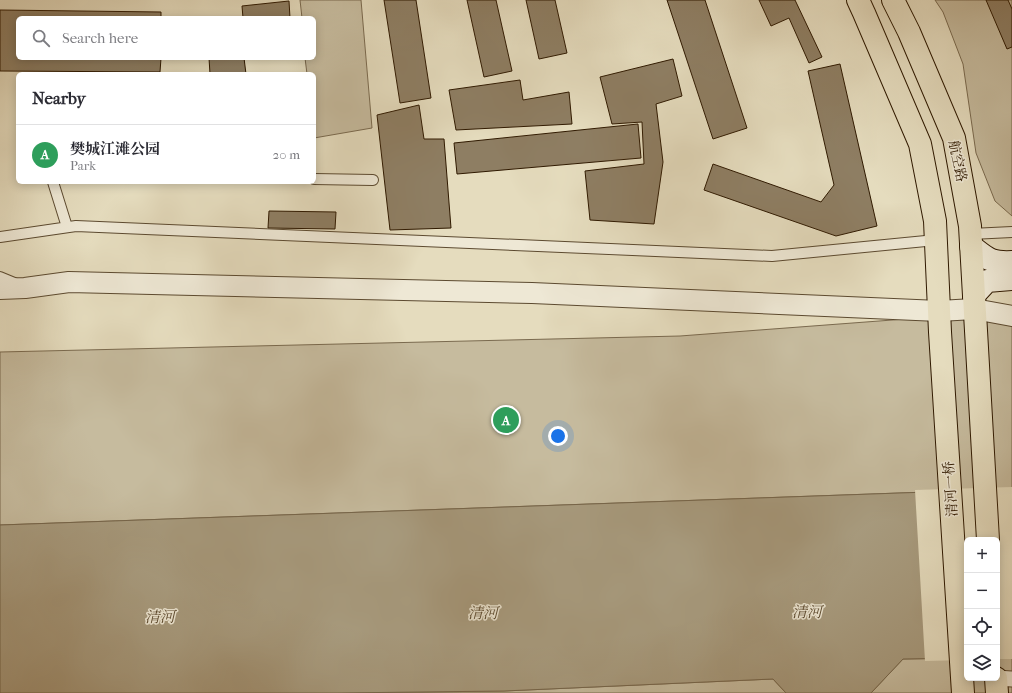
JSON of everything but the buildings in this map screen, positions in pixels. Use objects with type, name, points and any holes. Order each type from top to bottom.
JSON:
[{"type":"main road","points":[[858,0],[920,144],[935,221],[940,322]]},
{"type":"main road","name":"航空路","points":[[893,0],[909,32],[954,138],[970,226],[988,537]]},
{"type":"main road","points":[[924,162],[957,155]]},
{"type":"main road","points":[[971,240],[988,259],[998,262],[1012,262]]},
{"type":"main road","points":[[974,302],[987,281],[1012,278]]},
{"type":"main road","name":"清河一桥","points":[[940,322],[963,693]]},
{"type":"main road","points":[[996,681],[997,693]]},
{"type":"street","points":[[0,289],[25,288],[68,282],[532,293],[940,322],[974,302],[1012,316]]},
{"type":"street","points":[[1000,678],[1012,679]]},
{"type":"street","points":[[985,681],[986,693]]},
{"type":"lane","points":[[316,179],[372,180]]},
{"type":"lane","points":[[54,184],[67,227]]},
{"type":"lane","points":[[0,237],[76,226],[772,256],[936,240]]},
{"type":"lane","points":[[971,240],[1012,232]]},
{"type":"lane","points":[[0,277],[25,288]]},
{"type":"shaded area","points":[[300,0],[361,0],[372,128],[316,138],[316,72],[307,72],[305,60],[316,60],[316,16],[302,16]]},
{"type":"shaded area","points":[[935,0],[1012,0],[1012,216],[995,201],[976,153],[963,64],[943,12]]},
{"type":"shaded area","points":[[1012,311],[1012,489],[0,525],[0,352],[680,336]]},
{"type":"shaded area","points":[[1000,657],[1012,657],[1012,693],[871,693],[903,659],[964,658],[964,681],[1000,681]]},
{"type":"shaded area","points":[[773,679],[786,693],[337,693],[504,691]]},
{"type":"water","name":"清河","points":[[1012,489],[998,537],[964,537],[964,658],[903,659],[871,693],[786,693],[773,679],[504,691],[337,693],[0,693],[0,525]]},
{"type":"pier","points":[[1012,487],[1012,659],[1000,659],[1000,537],[964,537],[964,660],[925,661],[915,490]]},
{"type":"place","name":"樊城江滩公园","points":[[506,420]]}]
